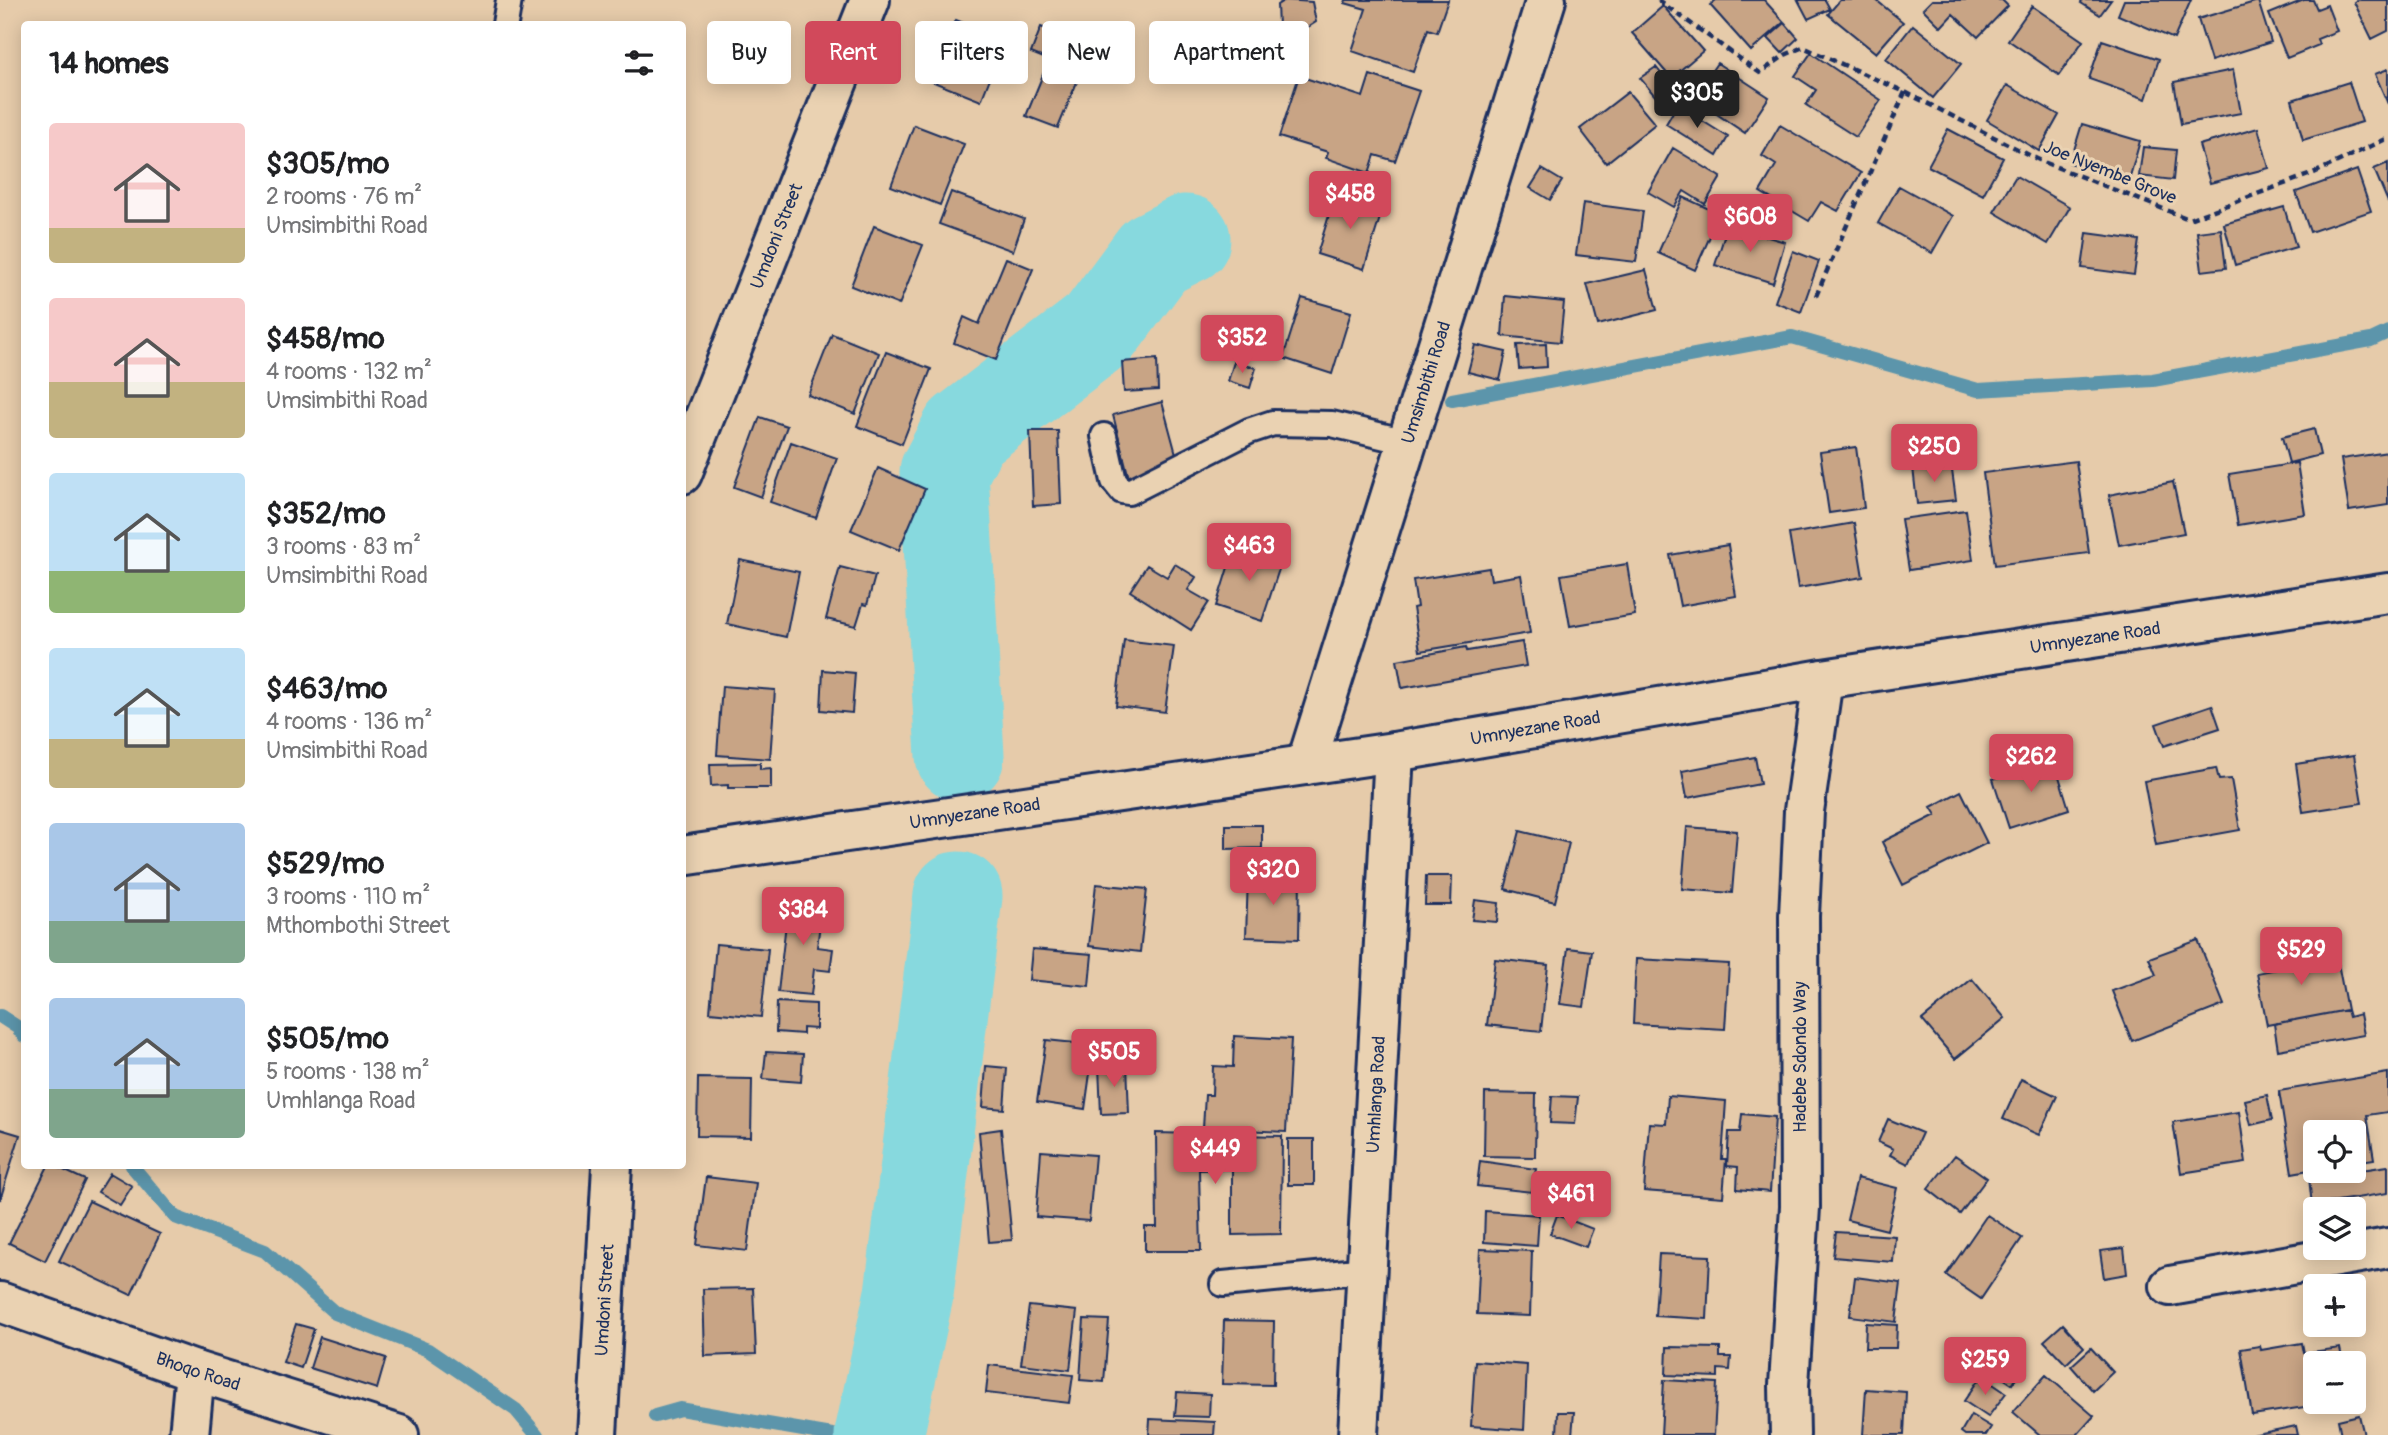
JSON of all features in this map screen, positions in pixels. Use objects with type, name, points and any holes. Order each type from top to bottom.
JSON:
[{"type":"street","name":"Umdoni Street","points":[[686,464],[870,0]]},
{"type":"street","name":"Umsimbithi Road","points":[[1306,765],[1546,0]]},
{"type":"street","name":"Umnyezane Road","points":[[686,855],[1394,752],[1823,679],[2388,593]]},
{"type":"street","name":"Hadebe Sdondo Way","points":[[1790,1435],[1789,1385],[1800,1207],[1799,916],[1804,811],[1823,679]]},
{"type":"street","name":"Umhlanga Road","points":[[1358,1435],[1394,752]]},
{"type":"street","name":"Umdoni Street","points":[[597,1435],[612,1169]]},
{"type":"street","points":[[2170,1286],[2388,1248]]},
{"type":"street","name":"Bhoqo Road","points":[[0,1302],[195,1371],[399,1435]]},
{"type":"street","points":[[189,1435],[195,1371]]},
{"type":"lane","points":[[506,21],[509,0]]},
{"type":"lane","points":[[1104,436],[1114,481],[1122,491],[1129,492],[1138,490],[1249,430],[1273,423],[1332,424],[1407,442]]},
{"type":"lane","points":[[1223,1284],[1367,1270]]},
{"type":"path","name":"Joe Nyembe Grove","points":[[1658,0],[1760,73],[1785,55],[1803,47],[1905,92],[2041,161],[2189,219],[2314,173],[2388,138]]},
{"type":"path","points":[[1815,296],[1905,92]]},
{"type":"building","points":[[1285,0],[1312,2],[1316,22],[1309,26],[1309,21],[1278,21],[1277,5]]},
{"type":"building","points":[[1346,0],[1448,0],[1437,32],[1428,29],[1413,72],[1352,51],[1366,9],[1345,3]]},
{"type":"building","points":[[1716,0],[1764,0],[1784,22],[1751,51],[1710,5]]},
{"type":"building","points":[[1798,0],[1825,0],[1830,9],[1808,19]]},
{"type":"building","points":[[1840,0],[1876,0],[1903,22],[1876,53],[1828,14]]},
{"type":"building","points":[[1932,0],[2002,0],[2008,6],[1978,37],[1953,14],[1941,27],[1923,9]]},
{"type":"building","points":[[2083,0],[2111,0],[2100,15],[2081,3]]},
{"type":"building","points":[[2124,0],[2191,0],[2174,39],[2118,15]]},
{"type":"building","points":[[2304,0],[2313,0],[2317,9],[2327,5],[2337,31],[2317,39],[2319,45],[2287,58],[2269,14]]},
{"type":"building","points":[[2388,0],[2388,31],[2372,39],[2354,2]]},
{"type":"building","points":[[2258,1],[2271,42],[2211,61],[2198,19]]},
{"type":"building","points":[[1663,6],[1703,51],[1671,78],[1632,33]]},
{"type":"building","points":[[2032,6],[2083,41],[2059,75],[2008,40]]},
{"type":"building","points":[[1785,23],[1798,38],[1782,53],[1768,38]]},
{"type":"building","points":[[1913,25],[1961,64],[1933,98],[1886,59]]},
{"type":"building","points":[[1041,27],[1042,57],[1031,53]]},
{"type":"building","points":[[2102,40],[2159,59],[2146,99],[2089,79]]},
{"type":"building","points":[[1811,53],[1881,100],[1856,137],[1806,105],[1816,90],[1795,76]]},
{"type":"building","points":[[1717,63],[1769,97],[1745,133],[1693,98]]},
{"type":"building","points":[[1656,67],[1670,85],[1655,96],[1640,78]]},
{"type":"building","points":[[2388,69],[2388,104],[2375,74]]},
{"type":"building","points":[[2233,70],[2241,113],[2181,124],[2174,82]]},
{"type":"building","points":[[1370,75],[1419,91],[1395,161],[1375,155],[1369,173],[1326,158],[1328,152],[1279,137],[1296,84],[1309,84],[1309,79],[1363,97]]},
{"type":"building","points":[[1042,77],[1042,84],[1076,84],[1058,128],[1026,116]]},
{"type":"building","points":[[2349,82],[2362,122],[2303,140],[2292,100]]},
{"type":"building","points":[[938,84],[988,84],[981,101]]},
{"type":"building","points":[[2007,85],[2059,115],[2039,151],[1987,120]]},
{"type":"building","points":[[1628,92],[1655,124],[1606,163],[1580,129]]},
{"type":"building","points":[[1677,105],[1728,137],[1717,156],[1666,124]]},
{"type":"building","points":[[2082,124],[2140,141],[2129,180],[2070,163]]},
{"type":"building","points":[[914,125],[964,144],[940,205],[891,186]]},
{"type":"building","points":[[1780,125],[1861,173],[1838,211],[1821,202],[1809,221],[1760,192],[1776,165],[1762,156]]},
{"type":"building","points":[[2258,128],[2269,168],[2210,183],[2199,145]]},
{"type":"building","points":[[1948,129],[2003,158],[1983,195],[1928,166]]},
{"type":"building","points":[[2143,147],[2176,150],[2173,180],[2139,176]]},
{"type":"building","points":[[1673,148],[1721,177],[1705,204],[1684,191],[1674,207],[1648,192]]},
{"type":"building","points":[[2388,163],[2388,202],[2374,169]]},
{"type":"building","points":[[1542,169],[1562,181],[1550,200],[1530,188]]},
{"type":"building","points":[[2357,170],[2371,211],[2310,232],[2296,192]]},
{"type":"building","points":[[2016,176],[2070,207],[2048,244],[1994,212]]},
{"type":"building","points":[[1899,186],[1953,216],[1932,253],[1878,223]]},
{"type":"building","points":[[951,192],[1024,219],[1013,251],[939,224]]},
{"type":"building","points":[[1336,193],[1383,208],[1364,269],[1317,254]]},
{"type":"building","points":[[1683,197],[1720,214],[1695,270],[1658,253]]},
{"type":"building","points":[[1583,203],[1643,211],[1636,262],[1576,255]]},
{"type":"building","points":[[2284,207],[2296,247],[2235,265],[2224,224]]},
{"type":"building","points":[[1728,225],[1785,242],[1773,283],[1715,265]]},
{"type":"building","points":[[874,226],[923,245],[899,305],[851,286]]},
{"type":"building","points":[[2221,229],[2226,268],[2202,271],[2197,232]]},
{"type":"building","points":[[2087,233],[2139,240],[2134,275],[2082,268]]},
{"type":"building","points":[[1793,251],[1819,261],[1801,312],[1775,302]]},
{"type":"building","points":[[1006,258],[1033,269],[996,360],[954,343],[964,317],[979,324]]},
{"type":"building","points":[[1646,270],[1657,310],[1598,325],[1587,284]]},
{"type":"building","points":[[1505,296],[1564,302],[1560,342],[1502,336]]},
{"type":"building","points":[[1302,298],[1351,312],[1332,374],[1283,358]]},
{"type":"building","points":[[832,334],[879,353],[855,414],[808,395]]},
{"type":"building","points":[[1546,344],[1547,367],[1519,369],[1517,345]]},
{"type":"building","points":[[1475,345],[1506,352],[1500,380],[1468,372]]},
{"type":"building","points":[[886,352],[931,369],[902,444],[857,426]]},
{"type":"building","points":[[1157,359],[1158,390],[1124,392],[1122,362]]},
{"type":"building","points":[[1234,362],[1256,368],[1250,388],[1228,381]]},
{"type":"building","points":[[1162,402],[1179,465],[1129,478],[1113,415]]},
{"type":"building","points":[[760,417],[787,426],[761,497],[734,487]]},
{"type":"building","points":[[2314,429],[2320,455],[2289,463],[2282,437]]},
{"type":"building","points":[[1030,431],[1058,431],[1061,504],[1033,506]]},
{"type":"building","points":[[791,442],[837,458],[816,518],[770,502]]},
{"type":"building","points":[[1856,447],[1864,508],[1829,513],[1820,452]]},
{"type":"building","points":[[2388,452],[2388,505],[2349,511],[2341,459]]},
{"type":"building","points":[[2076,461],[2089,553],[1995,565],[1983,473]]},
{"type":"building","points":[[1951,463],[1956,500],[1917,504],[1913,467]]},
{"type":"building","points":[[2297,463],[2305,514],[2238,525],[2229,474]]},
{"type":"building","points":[[878,468],[925,489],[899,550],[851,530]]},
{"type":"building","points":[[2173,482],[2184,533],[2119,545],[2109,495]]},
{"type":"building","points":[[1966,510],[1973,560],[1909,570],[1901,519]]},
{"type":"building","points":[[1854,523],[1863,577],[1798,588],[1789,534]]},
{"type":"building","points":[[1235,545],[1282,560],[1262,621],[1216,606]]},
{"type":"building","points":[[1728,545],[1736,596],[1680,606],[1670,555]]},
{"type":"building","points":[[740,560],[799,572],[786,637],[727,624]]},
{"type":"building","points":[[1175,564],[1196,577],[1188,590],[1209,602],[1191,630],[1130,591],[1147,565],[1167,577]]},
{"type":"building","points":[[1627,564],[1635,615],[1570,626],[1561,575]]},
{"type":"building","points":[[840,567],[875,576],[867,605],[863,604],[856,626],[826,619]]},
{"type":"building","points":[[1489,568],[1491,580],[1521,575],[1530,633],[1420,651],[1413,608],[1417,607],[1413,580]]},
{"type":"building","points":[[1124,640],[1174,646],[1165,712],[1116,706]]},
{"type":"building","points":[[1522,642],[1526,666],[1402,688],[1397,660],[1466,647],[1467,651]]},
{"type":"building","points":[[823,670],[855,673],[852,713],[821,710]]},
{"type":"building","points":[[722,686],[775,690],[770,759],[717,755]]},
{"type":"building","points":[[2212,705],[2220,728],[2164,746],[2156,724]]},
{"type":"building","points":[[2354,755],[2362,803],[2303,812],[2296,764]]},
{"type":"building","points":[[1755,757],[1760,784],[1687,798],[1682,771]]},
{"type":"building","points":[[2054,760],[2069,809],[2009,828],[1993,779]]},
{"type":"building","points":[[760,763],[760,769],[771,768],[771,788],[711,786],[710,764]]},
{"type":"building","points":[[2216,768],[2219,780],[2231,779],[2240,830],[2156,845],[2144,781]]},
{"type":"building","points":[[1961,791],[1987,843],[1903,885],[1882,842],[1936,815],[1931,807]]},
{"type":"building","points":[[1226,825],[1262,825],[1262,848],[1226,849]]},
{"type":"building","points":[[1687,827],[1737,831],[1732,893],[1682,889]]},
{"type":"building","points":[[1520,831],[1569,843],[1555,902],[1505,889]]},
{"type":"building","points":[[1248,876],[1300,877],[1299,939],[1246,937]]},
{"type":"building","points":[[1426,876],[1452,876],[1451,905],[1425,905]]},
{"type":"building","points":[[1096,884],[1147,889],[1140,952],[1089,946]]},
{"type":"building","points":[[789,897],[823,901],[817,947],[833,949],[830,971],[814,969],[811,995],[778,992]]},
{"type":"building","points":[[1475,900],[1499,903],[1497,922],[1472,920]]},
{"type":"building","points":[[2198,940],[2224,1005],[2132,1041],[2112,991],[2156,975],[2149,958]]},
{"type":"building","points":[[716,944],[768,949],[761,1017],[710,1012]]},
{"type":"building","points":[[2304,945],[2308,963],[2337,958],[2347,1010],[2267,1025],[2257,973],[2277,969],[2273,951]]},
{"type":"building","points":[[1568,948],[1592,951],[1584,1007],[1560,1004]]},
{"type":"building","points":[[1032,949],[1092,954],[1089,986],[1029,980]]},
{"type":"building","points":[[1495,959],[1548,965],[1541,1031],[1487,1025]]},
{"type":"building","points":[[1636,959],[1729,964],[1725,1029],[1633,1024]]},
{"type":"building","points":[[1972,979],[2005,1018],[1955,1059],[1922,1020]]},
{"type":"building","points":[[777,1002],[816,1004],[816,1029],[803,1028],[803,1034],[776,1032]]},
{"type":"building","points":[[2347,1010],[2349,1017],[2360,1014],[2364,1035],[2278,1050],[2274,1024]]},
{"type":"building","points":[[1234,1036],[1291,1039],[1286,1132],[1203,1128],[1205,1095],[1212,1095],[1213,1066],[1233,1067]]},
{"type":"building","points":[[1046,1040],[1094,1045],[1085,1109],[1037,1102]]},
{"type":"building","points":[[766,1052],[803,1054],[801,1082],[763,1079]]},
{"type":"building","points":[[1127,1064],[1129,1113],[1101,1114],[1099,1066]]},
{"type":"building","points":[[986,1066],[1007,1068],[1004,1109],[983,1107]]},
{"type":"building","points":[[2388,1073],[2388,1112],[2367,1115],[2374,1159],[2366,1160],[2366,1120],[2303,1120],[2303,1171],[2292,1173],[2279,1091]]},
{"type":"building","points":[[698,1078],[752,1079],[751,1137],[697,1136]]},
{"type":"building","points":[[2021,1079],[2057,1096],[2039,1135],[2003,1119]]},
{"type":"building","points":[[1485,1093],[1536,1094],[1535,1157],[1484,1156]]},
{"type":"building","points":[[2267,1095],[2272,1120],[2251,1125],[2245,1100]]},
{"type":"building","points":[[1552,1096],[1578,1097],[1575,1124],[1550,1123]]},
{"type":"building","points":[[1668,1096],[1726,1101],[1722,1159],[1726,1159],[1723,1197],[1644,1191],[1649,1123],[1666,1124]]},
{"type":"building","points":[[2239,1112],[2246,1163],[2181,1173],[2173,1122]]},
{"type":"building","points":[[1742,1114],[1775,1117],[1770,1192],[1737,1189],[1738,1167],[1727,1166],[1729,1132],[1740,1132]]},
{"type":"building","points":[[1888,1119],[1922,1133],[1908,1164],[1890,1155],[1893,1149],[1878,1142]]},
{"type":"building","points":[[0,1129],[20,1135],[0,1200]]},
{"type":"building","points":[[1001,1129],[1012,1240],[989,1242],[979,1132]]},
{"type":"building","points":[[1156,1133],[1282,1136],[1281,1234],[1232,1235],[1232,1169],[1199,1170],[1201,1251],[1145,1251],[1145,1227],[1157,1227]]},
{"type":"building","points":[[1288,1139],[1314,1139],[1314,1185],[1288,1185]]},
{"type":"building","points":[[1041,1151],[1095,1155],[1089,1221],[1036,1217]]},
{"type":"building","points":[[1955,1155],[1987,1178],[1960,1214],[1928,1189]]},
{"type":"building","points":[[1480,1161],[1536,1169],[1532,1192],[1477,1186]]},
{"type":"building","points":[[2388,1166],[2388,1193],[2363,1197],[2311,1197],[2310,1183],[2366,1183],[2366,1169]]},
{"type":"building","points":[[46,1169],[61,1169],[85,1180],[45,1261],[9,1243]]},
{"type":"building","points":[[110,1173],[132,1186],[120,1205],[98,1192]]},
{"type":"building","points":[[706,1177],[756,1183],[747,1251],[697,1245]]},
{"type":"building","points":[[1857,1178],[1897,1188],[1887,1230],[1847,1220]]},
{"type":"building","points":[[89,1201],[160,1234],[131,1295],[59,1261]]},
{"type":"building","points":[[1485,1211],[1539,1215],[1537,1246],[1484,1242]]},
{"type":"building","points":[[1557,1215],[1593,1229],[1586,1247],[1550,1234]]},
{"type":"building","points":[[1987,1215],[2022,1238],[1981,1299],[1946,1275]]},
{"type":"building","points":[[1836,1232],[1895,1236],[1893,1262],[1833,1257]]},
{"type":"building","points":[[2124,1248],[2127,1274],[2104,1278],[2100,1251]]},
{"type":"building","points":[[1480,1249],[1532,1251],[1530,1316],[1477,1314]]},
{"type":"building","points":[[1659,1254],[1710,1256],[1707,1319],[1655,1316]]},
{"type":"building","points":[[1855,1277],[1901,1283],[1896,1322],[1850,1316]]},
{"type":"building","points":[[753,1288],[756,1354],[705,1356],[703,1289]]},
{"type":"building","points":[[1029,1306],[1077,1311],[1070,1370],[1021,1364]]},
{"type":"building","points":[[1084,1319],[1109,1320],[1104,1382],[1080,1380]]},
{"type":"building","points":[[1224,1320],[1274,1321],[1273,1385],[1222,1384]]},
{"type":"building","points":[[1866,1323],[1897,1325],[1896,1348],[1865,1348]]},
{"type":"building","points":[[296,1324],[314,1329],[301,1368],[283,1362]]},
{"type":"building","points":[[2063,1324],[2084,1347],[2066,1364],[2044,1341]]},
{"type":"building","points":[[320,1337],[386,1358],[377,1389],[310,1368]]},
{"type":"building","points":[[2302,1343],[2303,1407],[2252,1415],[2241,1349],[2260,1346],[2261,1350]]},
{"type":"building","points":[[1667,1347],[1720,1348],[1720,1357],[1731,1357],[1730,1370],[1718,1369],[1718,1377],[1666,1375]]},
{"type":"building","points":[[2002,1347],[2026,1363],[2012,1384],[1988,1368]]},
{"type":"building","points":[[2091,1348],[2113,1372],[2093,1391],[2071,1366]]},
{"type":"building","points":[[2340,1348],[2341,1351],[2318,1351]]},
{"type":"building","points":[[1475,1361],[1527,1365],[1524,1430],[1471,1426]]},
{"type":"building","points":[[989,1365],[1073,1375],[1069,1403],[986,1393]]},
{"type":"building","points":[[2046,1375],[2094,1416],[2077,1435],[2040,1435],[2013,1412]]},
{"type":"building","points":[[1981,1376],[2006,1393],[1988,1417],[1964,1401]]},
{"type":"building","points":[[1664,1380],[1717,1383],[1714,1435],[1661,1435]]},
{"type":"building","points":[[1866,1389],[1906,1392],[1904,1435],[1863,1435]]},
{"type":"building","points":[[1177,1392],[1210,1394],[1209,1417],[1175,1416]]},
{"type":"building","points":[[1558,1412],[1574,1412],[1572,1435],[1557,1435]]},
{"type":"building","points":[[1971,1415],[1991,1427],[1986,1435],[1965,1435],[1961,1432]]},
{"type":"building","points":[[2359,1415],[2364,1435],[2341,1435],[2338,1420]]},
{"type":"building","points":[[1150,1419],[1215,1422],[1214,1435],[1149,1435]]},
{"type":"building","points":[[2296,1426],[2298,1435],[2252,1435]]},
{"type":"waterway","points":[[960,756],[944,472],[965,432],[1100,328],[1154,255],[1186,239]]},
{"type":"waterway","points":[[1452,400],[1792,337],[1978,390],[2153,380],[2371,340],[2388,332]]},
{"type":"waterway","points":[[879,1435],[909,1294],[958,896]]},
{"type":"waterway","points":[[0,1016],[21,1032]]},
{"type":"waterway","points":[[135,1169],[175,1217],[265,1251],[335,1313],[428,1350],[516,1410],[537,1435]]},
{"type":"waterway","points":[[655,1416],[680,1409],[832,1435]]}]
